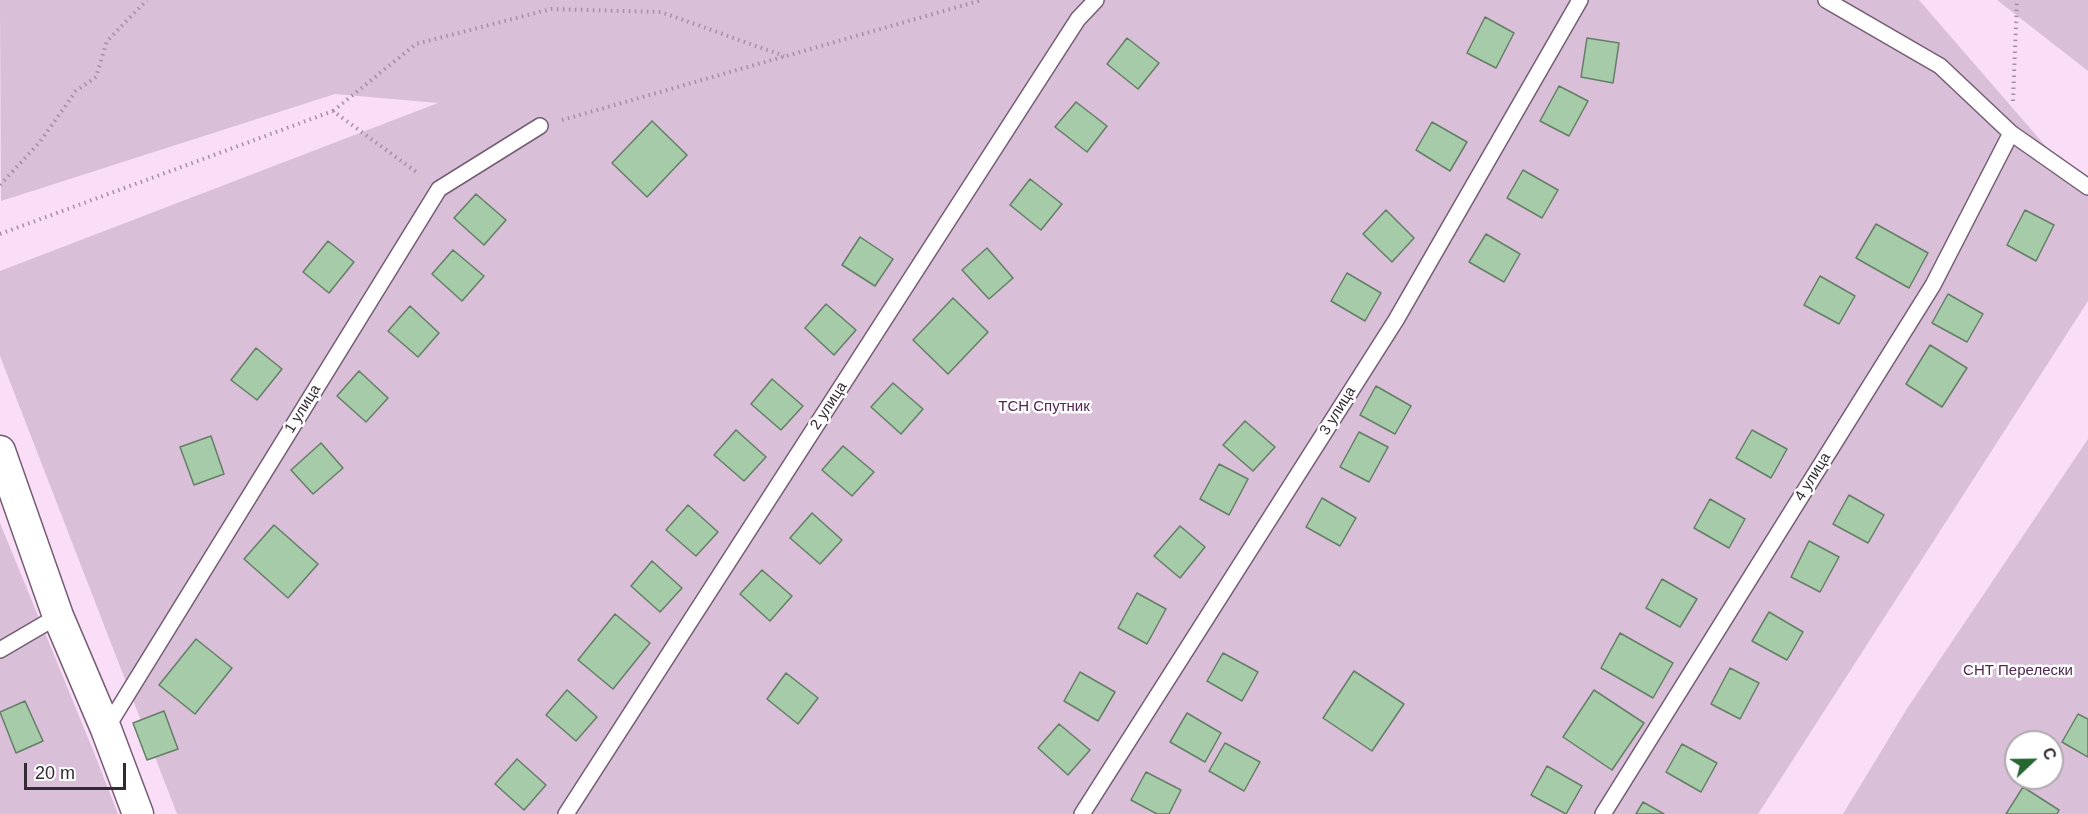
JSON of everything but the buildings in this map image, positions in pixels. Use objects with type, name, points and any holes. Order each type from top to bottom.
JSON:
[{"type":"street","points":[[0,451],[57,616],[106,729],[138,814]]},
{"type":"lane","name":"2 улица","points":[[567,814],[1078,19],[1096,0]]},
{"type":"lane","name":"3 улица","points":[[1082,814],[1396,320],[1580,0]]},
{"type":"lane","points":[[1826,0],[1940,66],[2012,133],[2088,187]]},
{"type":"lane","name":"1 улица","points":[[106,729],[439,189],[540,126]]},
{"type":"lane","name":"4 улица","points":[[1603,814],[1933,285],[2012,133]]},
{"type":"lane","points":[[0,650],[57,616]]},
{"type":"path","points":[[0,185],[39,143],[76,91],[96,77],[107,41],[147,0]]},
{"type":"path","points":[[540,126],[982,0]]},
{"type":"path","points":[[2012,133],[2017,0]]},
{"type":"path","points":[[0,234],[333,111],[416,44],[551,9],[661,12],[784,56]]},
{"type":"path","points":[[333,111],[439,189]]},
{"type":"green space","name":"ТСН Спутник","points":[[0,0],[1919,0],[2088,195],[2088,301],[1758,814],[177,814],[0,356],[0,271],[438,103],[335,94],[1,201]]},
{"type":"green space","points":[[1997,0],[2088,0],[2088,71]]},
{"type":"green space","name":"СНТ Перелески","points":[[2088,439],[2088,814],[1843,814],[1908,707]]},
{"type":"green space","points":[[0,523],[93,750],[118,814],[0,814]]}]
